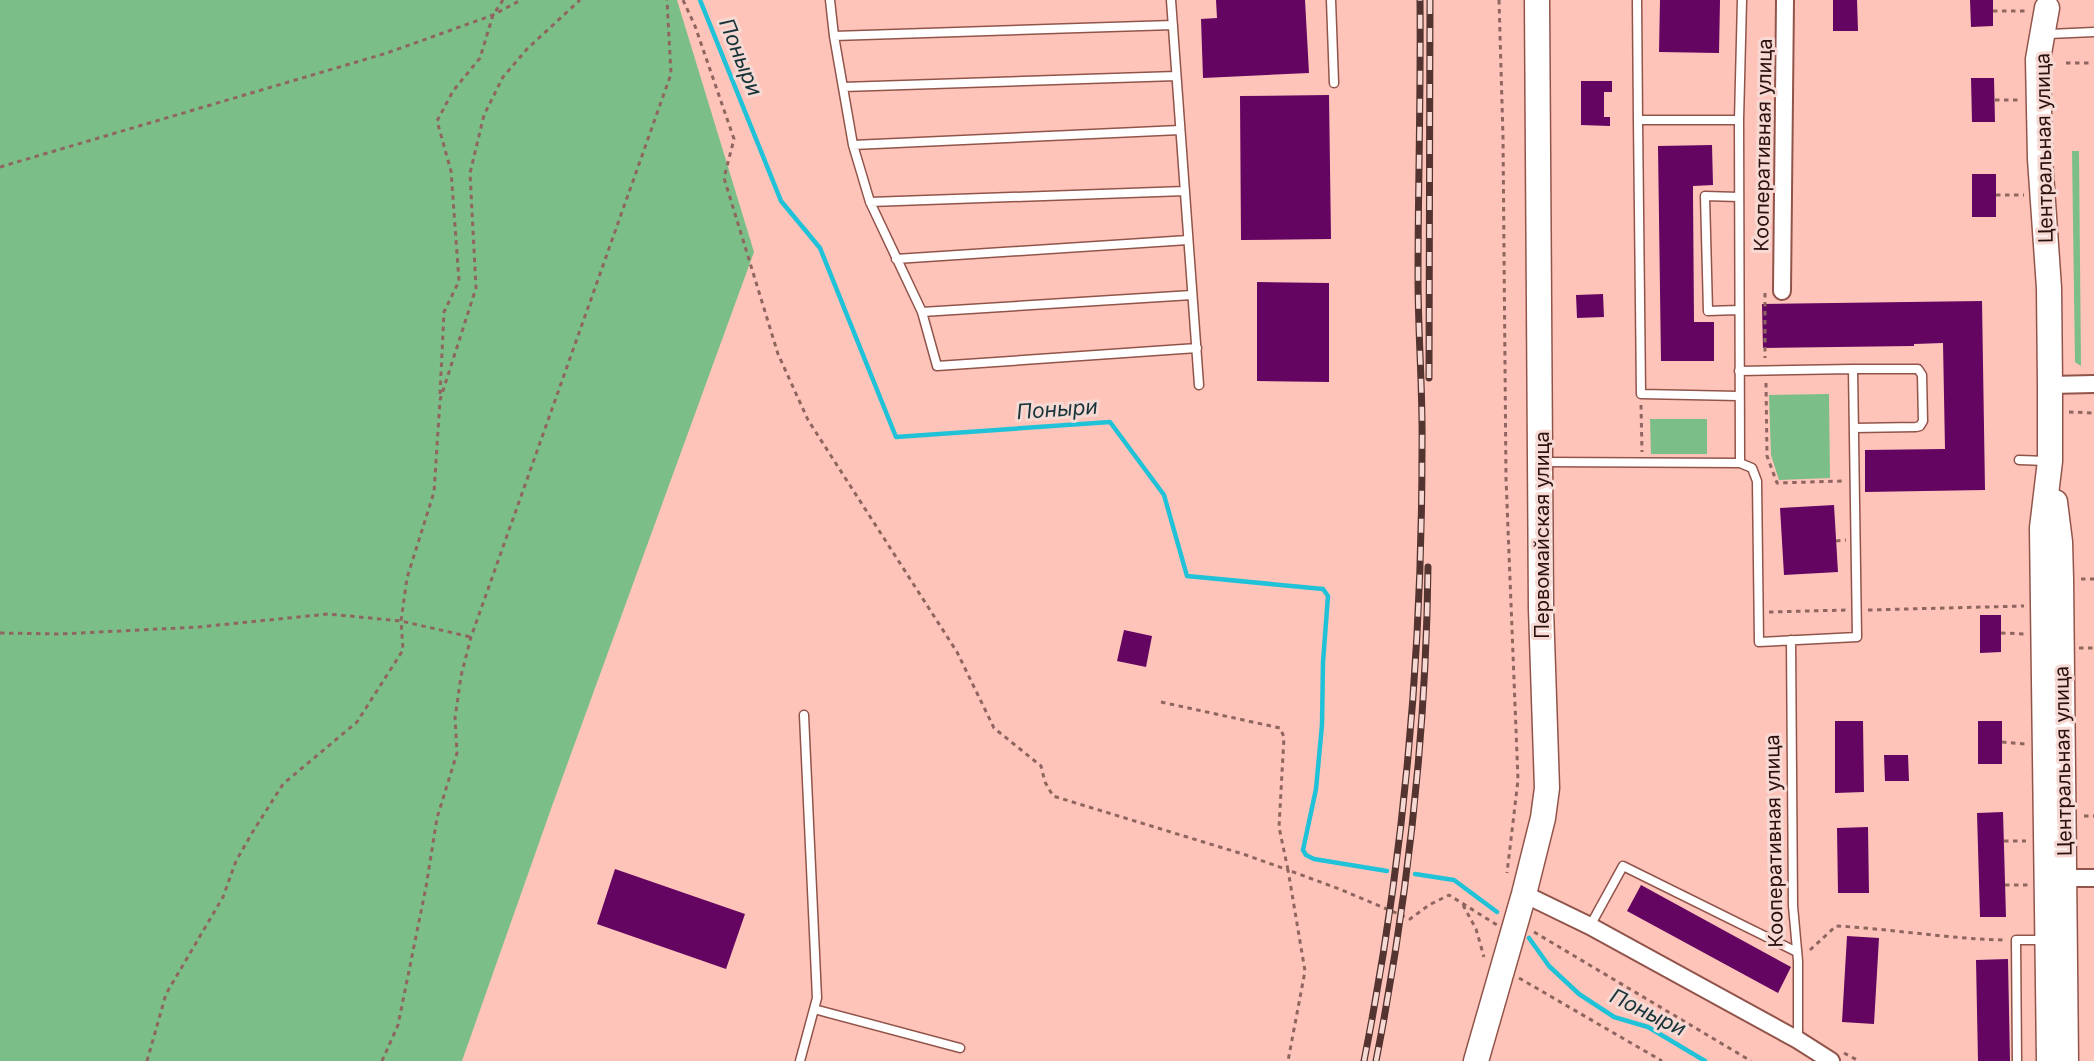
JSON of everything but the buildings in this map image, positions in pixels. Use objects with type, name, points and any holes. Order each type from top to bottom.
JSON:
[{"type":"main road","name":"Первомайская улица","points":[[1476,1061],[1515,887],[1543,818],[1547,788],[1541,609],[1537,0]]},
{"type":"main road","name":"Центральная улица","points":[[2041,6],[2049,34],[2055,110],[2057,219],[2049,288]]},
{"type":"main road","name":"Центральная улица","points":[[2041,6],[2038,59],[2040,159],[2049,288],[2050,385],[2050,461],[2042,528],[2049,1061]]},
{"type":"main road","name":"Центральная улица","points":[[2050,461],[2060,542],[2066,1061]]},
{"type":"street","name":"Кооперативная улица","points":[[1782,291],[1785,0]]},
{"type":"street","points":[[2050,385],[2094,384]]},
{"type":"street","points":[[2064,878],[2094,878]]},
{"type":"street","points":[[1515,887],[1798,1040],[1831,1061]]},
{"type":"lane","points":[[830,0],[853,145],[870,202],[922,312],[937,366],[1197,348]]},
{"type":"lane","points":[[1171,0],[1199,385]]},
{"type":"lane","points":[[1331,0],[1334,83]]},
{"type":"lane","points":[[1637,0],[1641,394],[1739,396]]},
{"type":"lane","points":[[1740,463],[1738,310],[1742,0]]},
{"type":"lane","points":[[834,36],[1173,25]]},
{"type":"lane","points":[[2049,34],[2094,32]]},
{"type":"lane","points":[[843,87],[1176,76]]},
{"type":"lane","points":[[1638,120],[1739,120]]},
{"type":"lane","points":[[853,145],[1180,130]]},
{"type":"lane","points":[[870,202],[1185,191]]},
{"type":"lane","points":[[1738,310],[1708,311],[1705,196],[1739,197]]},
{"type":"lane","points":[[896,259],[1188,240]]},
{"type":"lane","points":[[922,312],[1192,294]]},
{"type":"lane","points":[[1541,462],[1740,463],[1752,468],[1757,481],[1759,642],[1857,637],[1853,369]]},
{"type":"lane","points":[[1739,371],[1918,369],[1922,375],[1923,421],[1920,426],[1854,428]]},
{"type":"lane","points":[[2019,460],[2050,461]]},
{"type":"lane","name":"Кооперативная улица","points":[[1791,640],[1793,906],[1798,956],[1798,1040]]},
{"type":"lane","points":[[800,1061],[817,998],[804,715]]},
{"type":"lane","points":[[1590,926],[1623,866],[1798,956]]},
{"type":"lane","points":[[2017,1061],[2016,940],[2048,939]]},
{"type":"lane","points":[[814,1009],[960,1048]]},
{"type":"path","points":[[147,1061],[166,994],[223,897],[236,861],[252,833],[283,784],[357,722],[403,650],[401,621],[407,578],[434,492],[444,312],[459,281],[451,171],[437,121],[453,91],[480,58],[493,15],[503,0]]},
{"type":"path","points":[[0,167],[387,53],[493,15],[521,0]]},
{"type":"path","points":[[440,400],[476,288],[470,173],[484,116],[504,77],[527,48],[580,0]]},
{"type":"path","points":[[382,1061],[398,1025],[426,887],[437,818],[457,753],[455,718],[461,676],[471,637],[671,74],[667,0]]},
{"type":"path","points":[[683,0],[734,139],[724,178],[778,354],[808,420],[957,652],[994,729],[1041,766],[1045,782],[1053,796],[1246,855],[1342,890],[1410,919],[1429,905],[1449,895],[1498,926],[1500,918]]},
{"type":"path","points":[[1499,0],[1503,137],[1506,478],[1518,780],[1515,887]]},
{"type":"path","points":[[1993,11],[2041,6]]},
{"type":"path","points":[[2066,63],[2093,63]]},
{"type":"path","points":[[1995,100],[2026,100]]},
{"type":"path","points":[[1996,195],[2031,195]]},
{"type":"path","points":[[1765,291],[1767,456],[1777,483],[1854,481]]},
{"type":"path","points":[[1641,394],[1642,463]]},
{"type":"path","points":[[2068,412],[2094,413]]},
{"type":"path","points":[[2079,579],[2094,579]]},
{"type":"path","points":[[1758,612],[2027,606]]},
{"type":"path","points":[[0,633],[60,634],[199,627],[328,614],[401,621],[471,637]]},
{"type":"path","points":[[2001,633],[2027,634]]},
{"type":"path","points":[[1161,702],[1280,728],[1284,737],[1279,827],[1305,972],[1288,1061]]},
{"type":"path","points":[[2002,742],[2034,744]]},
{"type":"path","points":[[2004,840],[2035,840]]},
{"type":"path","points":[[2005,885],[2036,885]]},
{"type":"path","points":[[1462,903],[1476,929],[1485,958]]},
{"type":"path","points":[[1798,956],[1836,926],[1883,928],[1967,939],[2016,940]]},
{"type":"path","points":[[1527,928],[1751,1061]]},
{"type":"path","points":[[1517,977],[1662,1061]]},
{"type":"green space","points":[[0,0],[677,0],[754,252],[552,806],[462,1061],[0,1061]]},
{"type":"green space","points":[[2072,151],[2079,151],[2081,366],[2075,362]]},
{"type":"green space","points":[[1829,394],[1830,478],[1779,480],[1771,455],[1769,395]]},
{"type":"green space","points":[[1650,419],[1707,419],[1707,454],[1651,454]]},
{"type":"waterway","name":"Поныри","points":[[700,0],[781,201],[820,248],[896,437],[1110,422],[1164,495],[1187,576],[1323,589],[1328,596],[1323,662],[1322,725],[1316,789],[1303,850],[1306,855],[1314,859],[1387,871]]},
{"type":"waterway","name":"Поныри","points":[[1415,874],[1454,880],[1497,912]]},
{"type":"waterway","name":"Поныри","points":[[1529,938],[1549,966],[1579,994],[1614,1017],[1648,1027],[1705,1061]]},
{"type":"railway","points":[[1364,1061],[1378,985],[1400,833],[1419,603],[1422,428],[1418,278],[1420,0]]},
{"type":"railway","points":[[1429,378],[1430,0]]},
{"type":"railway","points":[[1376,1061],[1397,938],[1413,815],[1424,691],[1428,567]]}]
